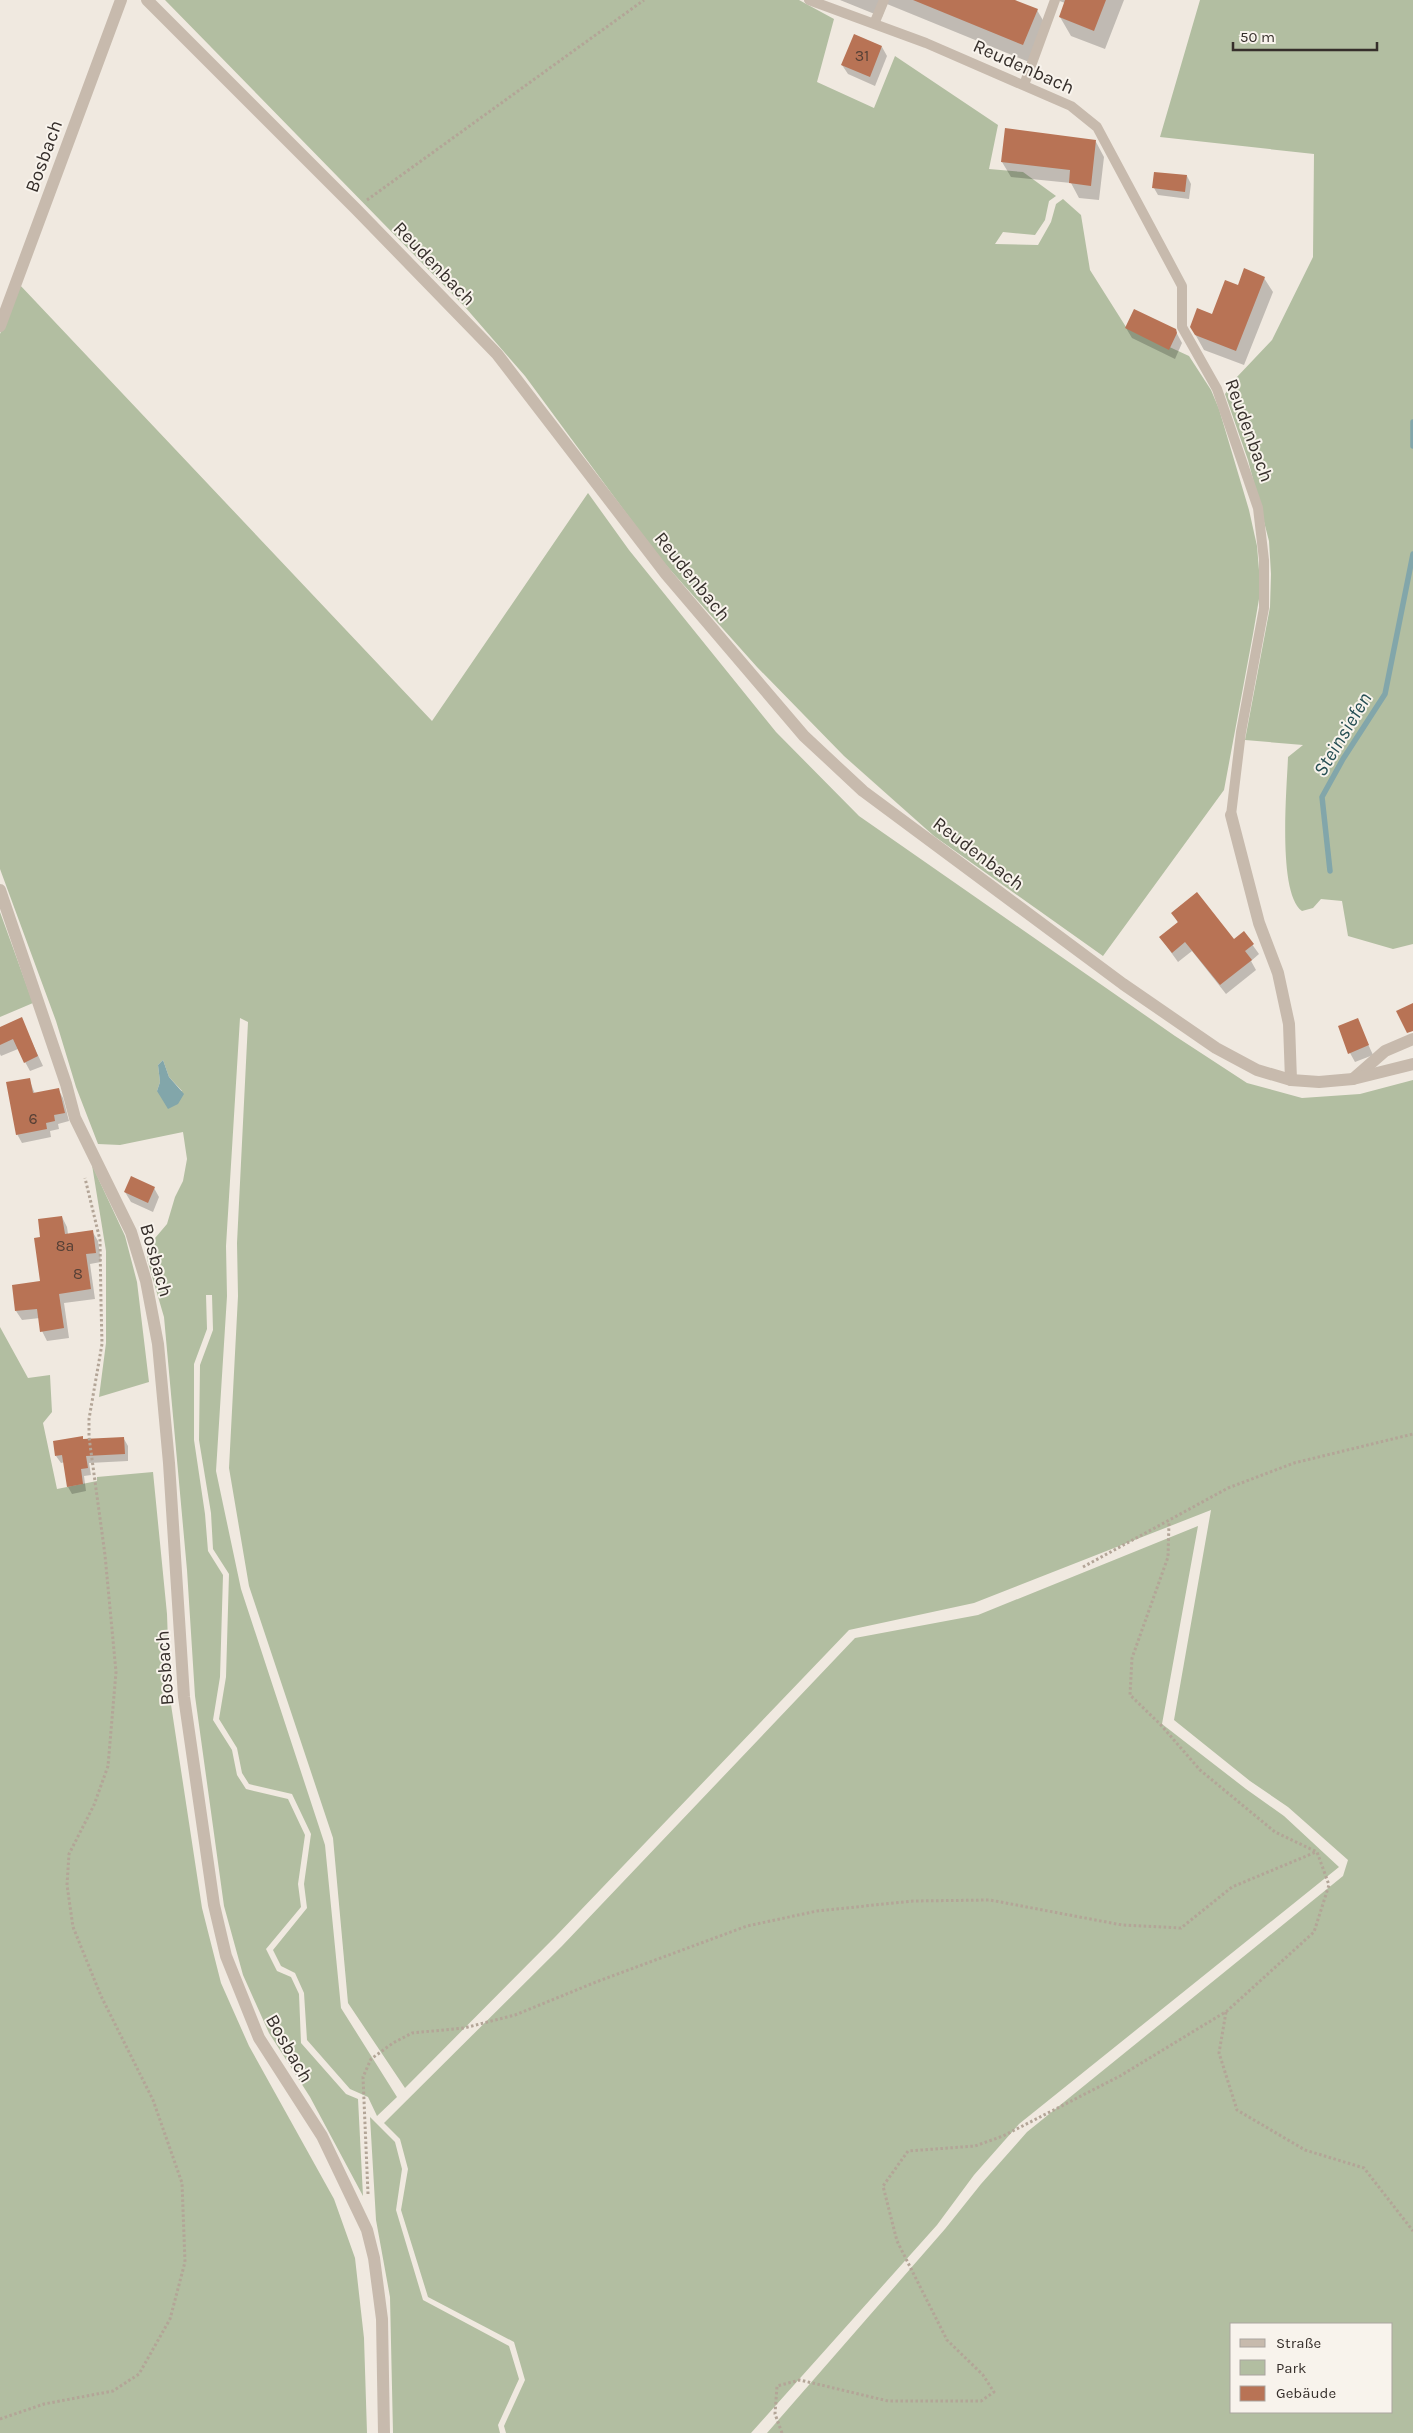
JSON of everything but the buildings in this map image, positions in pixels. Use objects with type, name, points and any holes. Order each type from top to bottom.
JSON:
[{"type":"street","name":"Bosbach","points":[[0,326],[121,0]]},
{"type":"street","name":"Reudenbach","points":[[147,0],[356,209],[497,354],[666,574],[811,742],[863,790],[1123,984],[1216,1048],[1257,1070],[1292,1080],[1320,1082],[1353,1079],[1413,1064]]},
{"type":"street","name":"Reudenbach","points":[[1231,815],[1259,923],[1278,973],[1289,1024],[1292,1080]]},
{"type":"street","name":"Bosbach","points":[[0,890],[66,1084],[75,1118],[131,1232],[146,1281],[158,1344],[169,1464],[184,1697],[214,1905],[226,1956],[259,2038],[322,2136],[357,2204],[367,2230],[374,2258],[382,2319],[384,2433]]},
{"type":"street","points":[[1353,1079],[1385,1051],[1413,1039]]},
{"type":"lane","name":"Reudenbach","points":[[808,0],[926,43],[1070,106],[1097,127],[1182,286],[1182,327],[1217,389],[1258,508],[1264,560],[1264,608],[1241,732],[1231,815]]},
{"type":"lane","points":[[874,24],[884,0]]},
{"type":"lane","points":[[1024,85],[1055,0]]},
{"type":"path","points":[[356,209],[644,0]]},
{"type":"path","points":[[0,2419],[44,2404],[114,2392],[139,2374],[170,2319],[184,2262],[182,2183],[154,2100],[101,1996],[77,1935],[67,1885],[69,1854],[94,1805],[108,1766],[116,1672],[105,1556],[89,1438],[90,1419],[102,1344],[101,1276],[100,1240],[85,1176]]},
{"type":"path","points":[[1083,1567],[1169,1522],[1228,1488],[1294,1462],[1413,1434]]},
{"type":"path","points":[[782,2433],[775,2414],[777,2386],[800,2380],[888,2401],[981,2401],[994,2392],[983,2375],[946,2340],[897,2241],[883,2186],[908,2151],[975,2146],[1003,2136],[1120,2076],[1226,2011],[1314,1932],[1329,1885],[1317,1852],[1275,1832],[1200,1770],[1160,1724],[1130,1695],[1132,1658],[1168,1557],[1169,1522]]},
{"type":"path","points":[[369,2202],[363,2077],[371,2060],[393,2043],[412,2033],[464,2028],[515,2015],[596,1982],[747,1926],[817,1911],[913,1901],[990,1900],[1122,1926],[1181,1928],[1232,1886],[1317,1852]]},
{"type":"path","points":[[1226,2011],[1220,2053],[1237,2110],[1305,2150],[1364,2168],[1413,2230]]},
{"type":"green space","points":[[165,0],[799,0],[834,19],[817,82],[874,108],[895,56],[998,125],[989,169],[1023,172],[1056,196],[1049,201],[1045,220],[1035,235],[1003,232],[995,244],[1038,245],[1051,222],[1056,204],[1063,199],[1081,215],[1090,270],[1126,327],[1189,356],[1211,390],[1219,409],[1249,510],[1257,546],[1259,599],[1224,790],[1103,956],[934,836],[844,756],[757,667],[657,555],[525,376],[465,307]]},
{"type":"green space","points":[[1200,0],[1413,0],[1413,944],[1393,949],[1348,936],[1342,901],[1321,899],[1313,908],[1302,911],[1294,900],[1289,884],[1285,839],[1288,757],[1303,745],[1245,740],[1270,607],[1271,574],[1269,541],[1248,460],[1225,394],[1236,378],[1272,340],[1313,257],[1314,154],[1160,137]]},
{"type":"green space","points":[[19,284],[432,721],[588,493],[629,550],[776,732],[859,816],[1175,1036],[1247,1083],[1302,1098],[1360,1094],[1413,1080],[1413,2433],[767,2433],[1027,2132],[1343,1876],[1348,1860],[1288,1807],[1250,1781],[1174,1720],[1211,1510],[974,1603],[849,1630],[556,1936],[405,2088],[348,2003],[333,1838],[249,1586],[229,1468],[238,1296],[237,1243],[248,1022],[240,1018],[226,1246],[227,1296],[216,1471],[241,1589],[325,1845],[341,2008],[397,2097],[377,2116],[368,2097],[350,2089],[307,2040],[304,1993],[295,1973],[281,1966],[273,1950],[307,1908],[304,1884],[311,1834],[292,1794],[249,1784],[242,1773],[237,1748],[219,1719],[226,1677],[229,1574],[213,1549],[211,1513],[199,1440],[200,1365],[213,1330],[212,1295],[206,1295],[207,1329],[194,1364],[194,1440],[205,1514],[208,1551],[223,1575],[220,1677],[213,1720],[232,1750],[237,1775],[246,1789],[288,1799],[305,1835],[298,1884],[301,1907],[266,1949],[277,1971],[291,1977],[299,1994],[301,2043],[346,2094],[358,2099],[363,2196],[310,2097],[269,2033],[243,1975],[224,1906],[195,1696],[187,1570],[164,1317],[147,1259],[150,1244],[167,1224],[175,1197],[183,1181],[187,1159],[183,1132],[120,1145],[98,1144],[76,1087],[56,1021],[0,869],[0,334]],"holes":[[[163,1060],[169,1077],[182,1091],[157,1091],[160,1082],[158,1065]]]},
{"type":"green space","points":[[0,912],[33,1003],[0,1017]]},
{"type":"green space","points":[[92,1165],[125,1236],[137,1282],[149,1382],[99,1397],[106,1343],[106,1251]]},
{"type":"green space","points":[[0,1327],[28,1378],[50,1375],[52,1412],[43,1423],[57,1489],[97,1481],[97,1477],[153,1472],[167,1614],[170,1698],[202,1908],[221,1983],[249,2046],[334,2199],[355,2258],[364,2338],[367,2433],[0,2433]]},
{"type":"green space","points":[[1198,1526],[1162,1724],[1284,1816],[1339,1867],[1019,2124],[974,2175],[937,2225],[751,2433],[506,2433],[504,2426],[525,2380],[514,2342],[428,2297],[401,2210],[408,2169],[400,2139],[384,2123],[562,1946],[855,1638],[978,1615]]},
{"type":"green space","points":[[370,2117],[395,2142],[402,2169],[396,2210],[423,2300],[509,2346],[519,2379],[498,2425],[500,2433],[393,2433],[390,2297],[376,2220]]},
{"type":"water","points":[[163,1060],[169,1077],[184,1094],[178,1104],[168,1109],[157,1091],[160,1082],[158,1065]]},
{"type":"waterway","name":"Steinsiefen","points":[[1413,422],[1413,446]]},
{"type":"waterway","name":"Steinsiefen","points":[[1330,871],[1322,797],[1343,759],[1385,694],[1413,554]]}]
